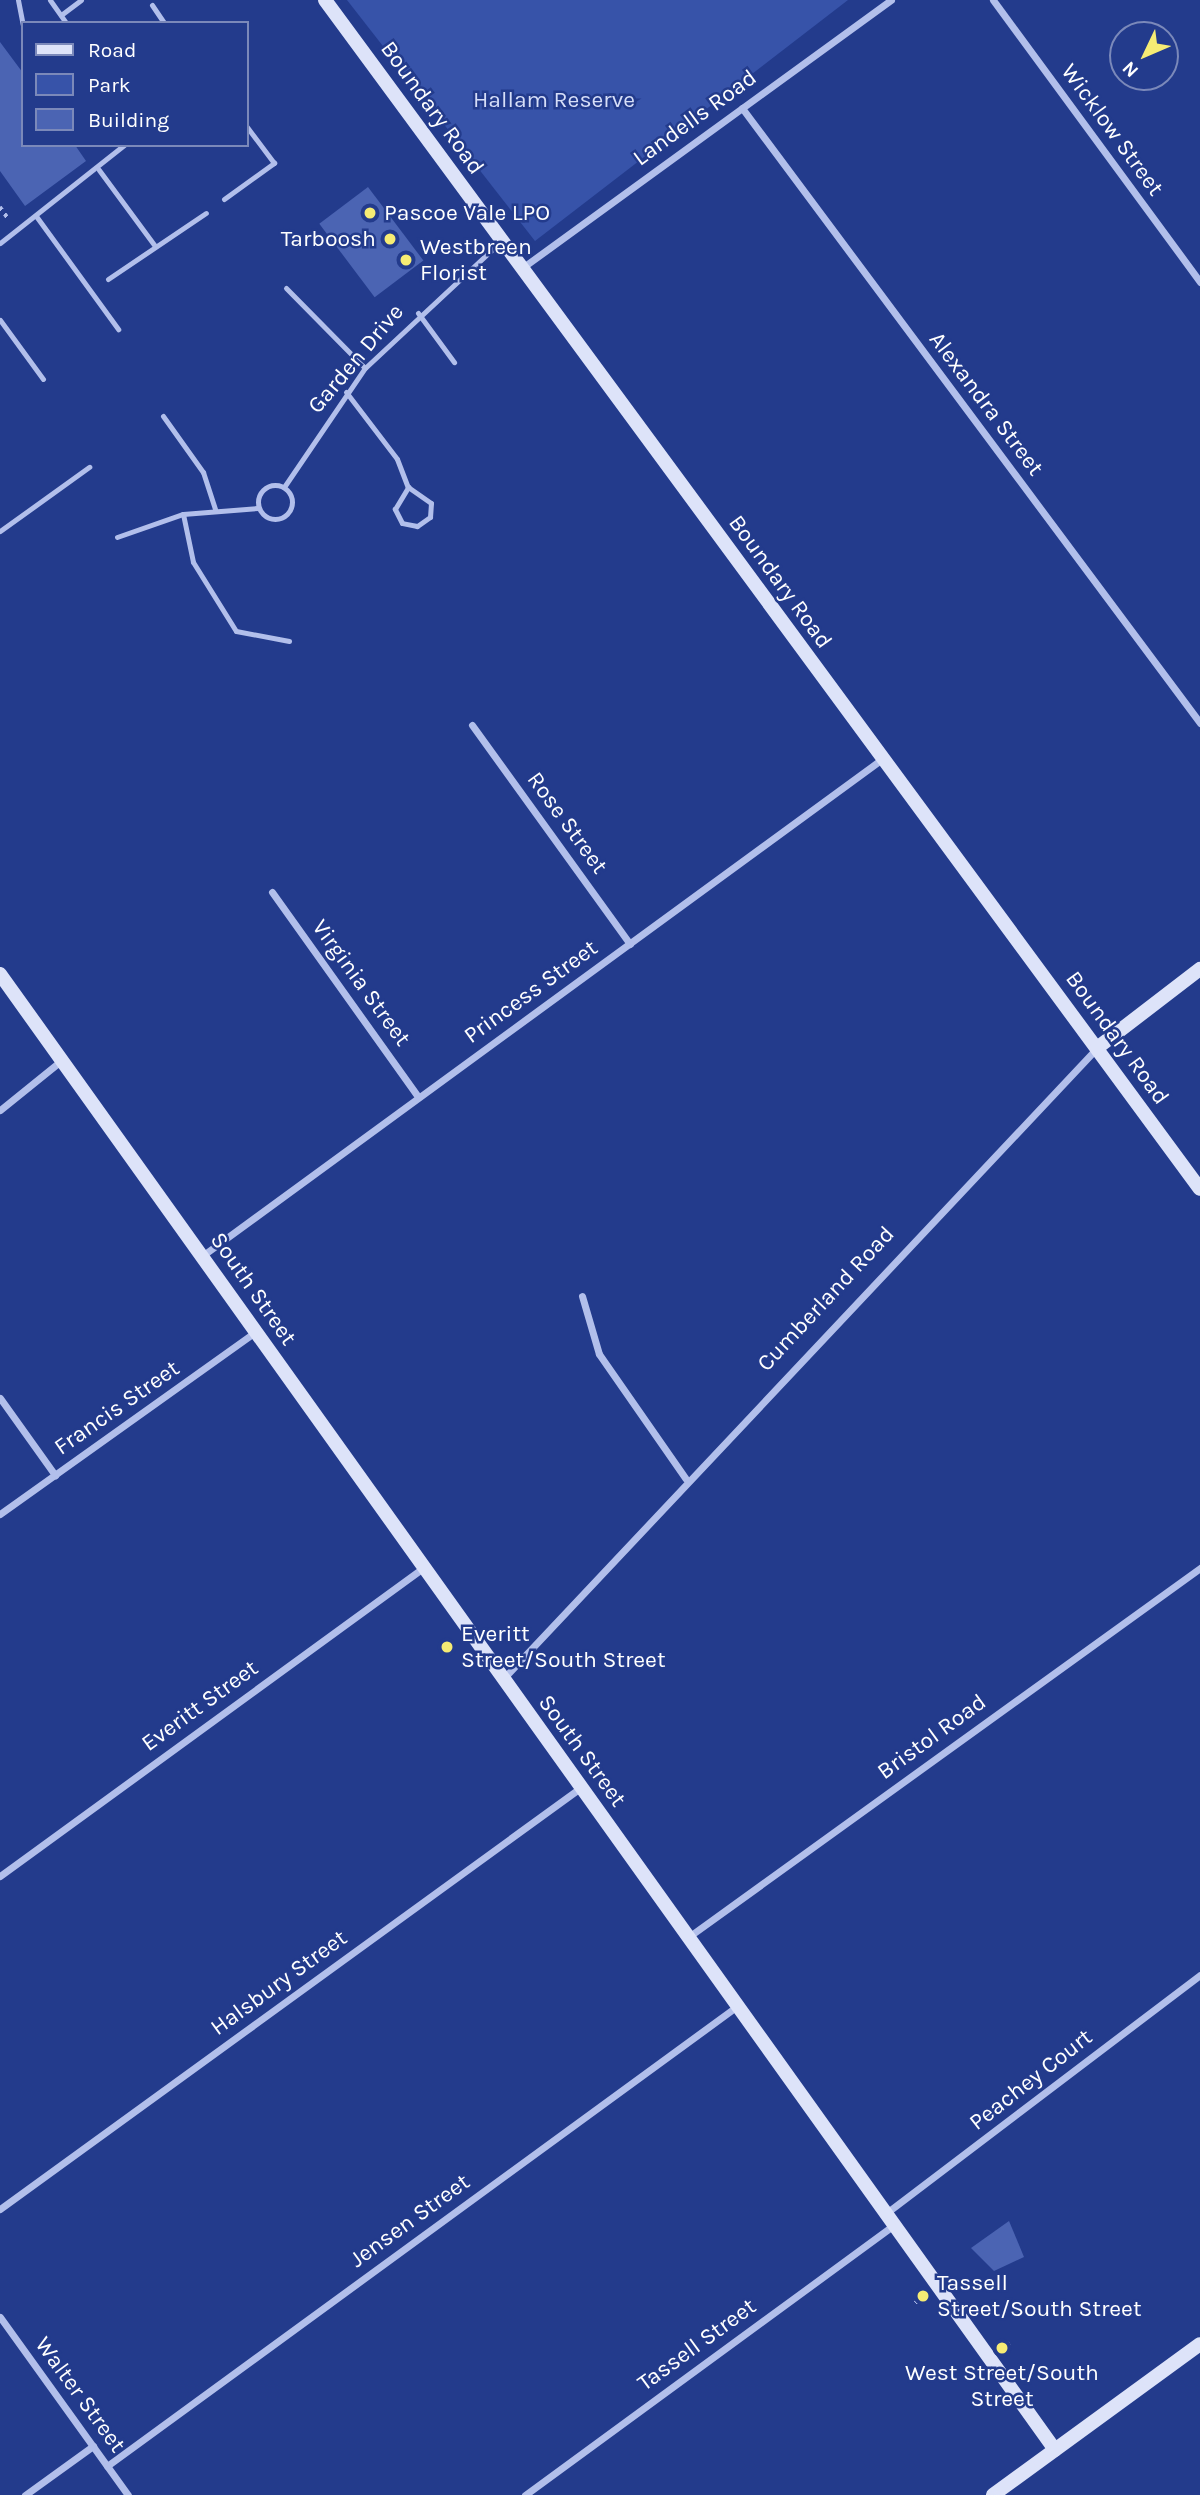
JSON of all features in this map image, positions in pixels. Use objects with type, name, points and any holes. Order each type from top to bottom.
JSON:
[{"type":"street","name":"Boundary Road","points":[[325,0],[1200,1189]]},
{"type":"street","name":"Landells Road","points":[[522,268],[891,0]]},
{"type":"street","name":"Wicklow Street","points":[[993,0],[1200,282]]},
{"type":"street","name":"Alexandra Street","points":[[742,108],[1200,723]]},
{"type":"street","name":"Rose Street","points":[[472,725],[630,944]]},
{"type":"street","name":"Princess Street","points":[[202,1256],[882,759]]},
{"type":"street","name":"Virginia Street","points":[[272,892],[418,1097]]},
{"type":"street","name":"Cumberland Road","points":[[502,1679],[687,1479],[1097,1048],[1200,969]]},
{"type":"street","name":"South Street","points":[[0,974],[1055,2450]]},
{"type":"street","points":[[0,1110],[62,1060]]},
{"type":"street","points":[[582,1296],[599,1354],[687,1479]]},
{"type":"street","name":"Francis Street","points":[[0,1514],[255,1332]]},
{"type":"street","points":[[0,1398],[55,1475]]},
{"type":"street","name":"Everitt Street","points":[[0,1876],[423,1568]]},
{"type":"street","name":"Bristol Road","points":[[687,1938],[1200,1568]]},
{"type":"street","name":"Halsbury Street","points":[[0,2209],[580,1788]]},
{"type":"street","name":"Peachey Court","points":[[889,2220],[1200,1975]]},
{"type":"street","name":"Jensen Street","points":[[107,2466],[736,2007]]},
{"type":"street","name":"Tassell Street","points":[[525,2495],[889,2220]]},
{"type":"street","name":"Walter Street","points":[[0,2317],[128,2495]]},
{"type":"street","points":[[993,2495],[1200,2344]]},
{"type":"street","points":[[25,2495],[93,2446]]},
{"type":"lane","points":[[18,0],[22,21]]},
{"type":"lane","points":[[50,0],[65,21]]},
{"type":"lane","points":[[61,15],[81,0]]},
{"type":"lane","points":[[152,5],[163,21]]},
{"type":"lane","points":[[224,199],[274,163],[248,128]]},
{"type":"lane","points":[[0,243],[99,170],[125,147]]},
{"type":"lane","points":[[99,170],[155,246]]},
{"type":"lane","points":[[108,279],[206,213]]},
{"type":"lane","points":[[36,216],[118,329]]},
{"type":"lane","name":"Garden Drive","points":[[284,487],[346,392],[365,368],[418,313],[502,240]]},
{"type":"lane","points":[[286,288],[365,368]]},
{"type":"lane","points":[[418,313],[454,362]]},
{"type":"lane","points":[[0,320],[43,379]]},
{"type":"lane","points":[[346,392],[397,458],[408,487],[424,495],[432,510],[417,526],[402,523],[394,509],[408,487]]},
{"type":"lane","points":[[163,416],[203,472],[215,510]]},
{"type":"lane","points":[[0,531],[89,467]]},
{"type":"lane","points":[[117,537],[183,514],[215,510],[258,508],[273,519],[286,514],[292,500],[284,487],[264,488],[258,508]]},
{"type":"lane","points":[[183,514],[193,562],[236,631],[289,641]]},
{"type":"path","points":[[915,2303],[923,2296]]},
{"type":"path","points":[[1002,2348],[1010,2343]]},
{"type":"green space","name":"Hallam Reserve","points":[[347,0],[848,0],[535,241]]},
{"type":"building","points":[[0,42],[21,70],[21,147],[76,147],[86,161],[25,206],[0,171]]},
{"type":"building","points":[[368,187],[423,260],[375,297],[319,224]]},
{"type":"building","points":[[1009,2221],[1024,2257],[994,2271],[971,2248]]},
{"type":"place","name":"Pascoe Vale LPO","points":[[370,213]]},
{"type":"place","name":"Tarboosh","points":[[390,239]]},
{"type":"place","name":"Westbreen Florist","points":[[406,260]]},
{"type":"place","name":"Everitt Street/South Street","points":[[447,1647]]},
{"type":"place","name":"Tassell Street/South Street","points":[[923,2296]]},
{"type":"place","name":"West Street/South Street","points":[[1002,2348]]}]
